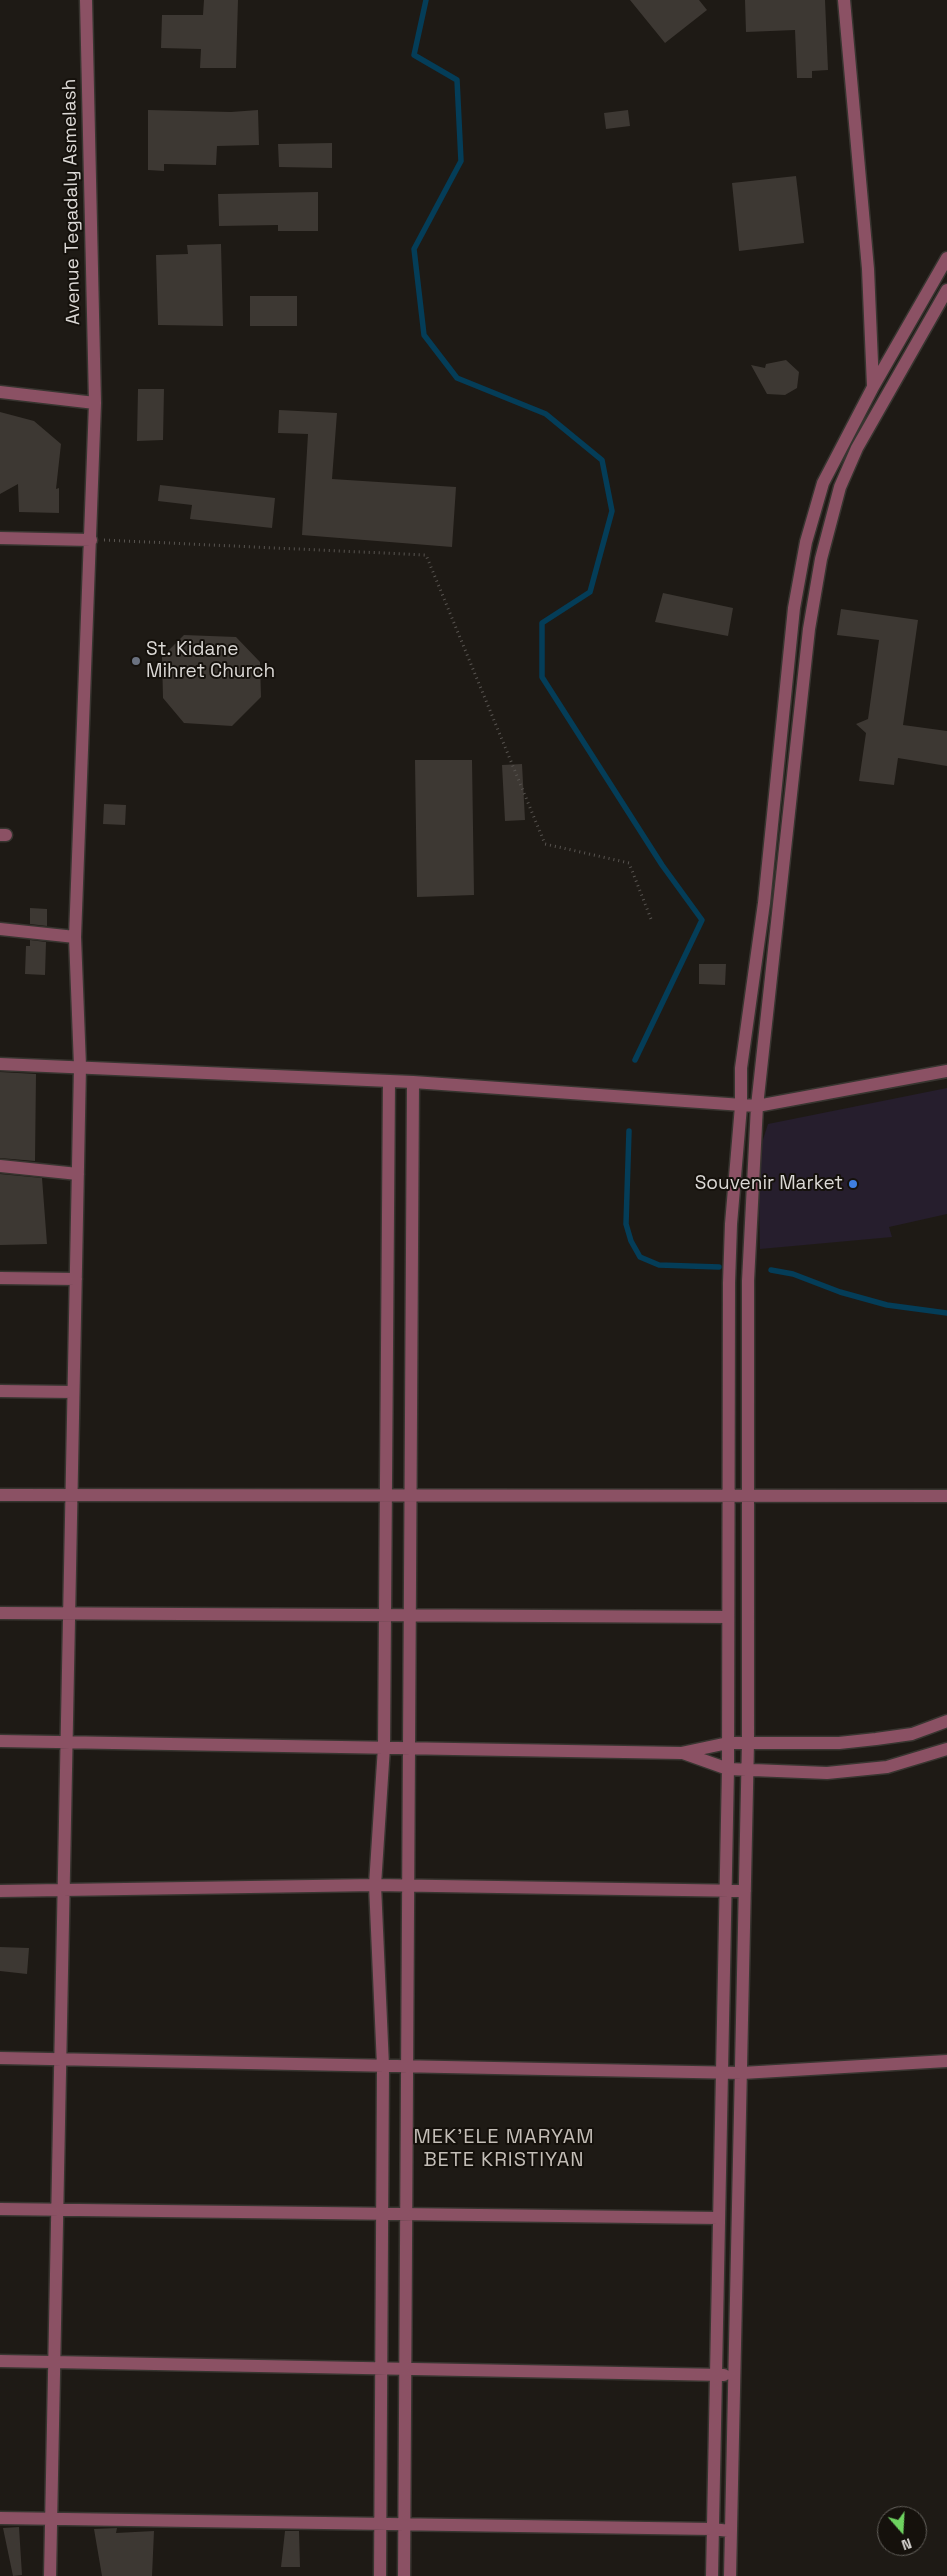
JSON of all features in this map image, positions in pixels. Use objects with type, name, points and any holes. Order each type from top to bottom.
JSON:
[{"type":"street","name":"Avenue Tegadaly Asmelash","points":[[50,2576],[65,1742],[80,1066],[75,936],[95,403],[86,0]]},
{"type":"street","points":[[844,0],[868,269],[873,387]]},
{"type":"street","points":[[712,2576],[724,1891],[728,1769],[728,1495],[731,1224],[741,1106],[741,1068],[764,903],[783,707],[796,599],[813,515],[822,483],[873,387],[947,258]]},
{"type":"street","points":[[730,2576],[748,1770],[748,1281],[757,1106],[800,710],[817,577],[840,486],[857,448],[947,290]]},
{"type":"street","points":[[0,392],[95,403]]},
{"type":"street","points":[[0,538],[91,540]]},
{"type":"street","points":[[783,707],[800,710]]},
{"type":"street","points":[[0,929],[75,936]]},
{"type":"street","points":[[0,1064],[413,1082],[741,1106],[757,1106],[947,1071]]},
{"type":"street","points":[[380,2576],[383,2066],[375,1885],[384,1747],[387,1615],[389,1081]]},
{"type":"street","points":[[404,2576],[413,1082]]},
{"type":"street","points":[[0,1166],[78,1174]]},
{"type":"street","points":[[0,1278],[76,1279]]},
{"type":"street","points":[[0,1391],[73,1392]]},
{"type":"street","points":[[0,1495],[947,1496]]},
{"type":"street","points":[[0,1612],[728,1617]]},
{"type":"street","points":[[0,1741],[681,1752],[728,1743],[848,1742],[912,1734],[947,1721]]},
{"type":"street","points":[[681,1752],[728,1769],[826,1773],[887,1767],[947,1749]]},
{"type":"street","points":[[0,1891],[375,1885],[745,1892]]},
{"type":"street","points":[[0,2058],[722,2073],[947,2061]]},
{"type":"street","points":[[0,2209],[719,2218]]},
{"type":"street","points":[[0,2361],[734,2375]]},
{"type":"street","points":[[0,2518],[712,2529],[730,2531]]},
{"type":"path","points":[[91,540],[426,555],[545,844],[629,862],[651,920]]},
{"type":"shaded area","name":"Souvenir Market","points":[[947,1088],[947,1214],[889,1227],[892,1237],[760,1249],[758,1155],[768,1124]]},
{"type":"building","points":[[204,0],[238,0],[236,68],[200,68],[201,49],[161,48],[162,15],[203,15]]},
{"type":"building","points":[[630,0],[699,0],[707,10],[665,43]]},
{"type":"building","points":[[745,0],[825,0],[828,70],[812,71],[812,78],[797,78],[795,30],[746,32]]},
{"type":"building","points":[[148,110],[231,112],[258,110],[259,145],[217,146],[216,165],[164,164],[164,171],[148,170]]},
{"type":"building","points":[[628,110],[630,126],[606,129],[604,113]]},
{"type":"building","points":[[332,143],[332,168],[279,167],[278,144]]},
{"type":"building","points":[[796,176],[804,243],[739,251],[732,183]]},
{"type":"building","points":[[318,192],[318,231],[278,231],[278,225],[219,226],[218,194]]},
{"type":"building","points":[[221,244],[223,326],[158,325],[156,255],[188,254],[187,245]]},
{"type":"building","points":[[250,296],[297,296],[297,326],[250,326]]},
{"type":"building","points":[[786,360],[799,372],[797,388],[785,395],[767,394],[751,365],[765,368],[766,364]]},
{"type":"building","points":[[138,389],[164,389],[163,440],[137,441]]},
{"type":"building","points":[[279,410],[337,413],[332,479],[456,487],[452,547],[302,535],[308,434],[278,433]]},
{"type":"building","points":[[0,412],[34,421],[61,444],[56,489],[59,488],[59,513],[19,512],[18,484],[0,494]]},
{"type":"building","points":[[160,485],[275,498],[272,528],[190,519],[192,505],[158,501]]},
{"type":"building","points":[[663,593],[733,608],[728,636],[655,622]]},
{"type":"building","points":[[841,609],[918,620],[903,725],[947,731],[947,766],[898,758],[894,785],[859,781],[866,733],[856,724],[868,719],[879,640],[837,635]]},
{"type":"building","points":[[184,635],[236,637],[260,662],[261,697],[232,726],[184,723],[163,698],[162,657]]},
{"type":"building","points":[[415,760],[472,760],[474,895],[417,897]]},
{"type":"building","points":[[522,764],[525,820],[505,821],[502,765]]},
{"type":"building","points":[[104,804],[126,805],[125,825],[103,824]]},
{"type":"building","points":[[30,908],[47,909],[47,926],[30,924]]},
{"type":"building","points":[[30,940],[46,942],[45,975],[25,974],[26,946],[30,946]]},
{"type":"building","points":[[699,964],[726,964],[725,985],[699,984]]},
{"type":"building","points":[[0,1072],[36,1074],[35,1161],[0,1158]]},
{"type":"building","points":[[0,1174],[42,1178],[47,1244],[0,1245]]},
{"type":"building","points":[[0,1947],[29,1948],[27,1974],[0,1971]]},
{"type":"building","points":[[19,2527],[22,2575],[13,2576],[3,2528]]},
{"type":"building","points":[[117,2528],[116,2533],[154,2531],[152,2576],[102,2576],[94,2529]]},
{"type":"building","points":[[285,2531],[299,2531],[300,2567],[281,2567]]},
{"type":"waterway","points":[[426,0],[414,55],[457,80],[461,161],[414,249],[424,335],[457,378],[546,414],[602,460],[612,511],[590,592],[542,623],[542,677],[662,865],[702,920],[635,1060]]},
{"type":"waterway","points":[[629,1131],[626,1224],[631,1241],[640,1257],[659,1265],[719,1267]]},
{"type":"waterway","points":[[771,1270],[793,1274],[840,1292],[887,1305],[947,1313]]},
{"type":"place","name":"St. Kidane Mihret Church","points":[[136,661]]},
{"type":"place","name":"Souvenir Market","points":[[853,1184]]},
{"type":"district","name":"MEK'ELE MARYAM BETE KRISTIYAN","points":[[504,2150]]}]
